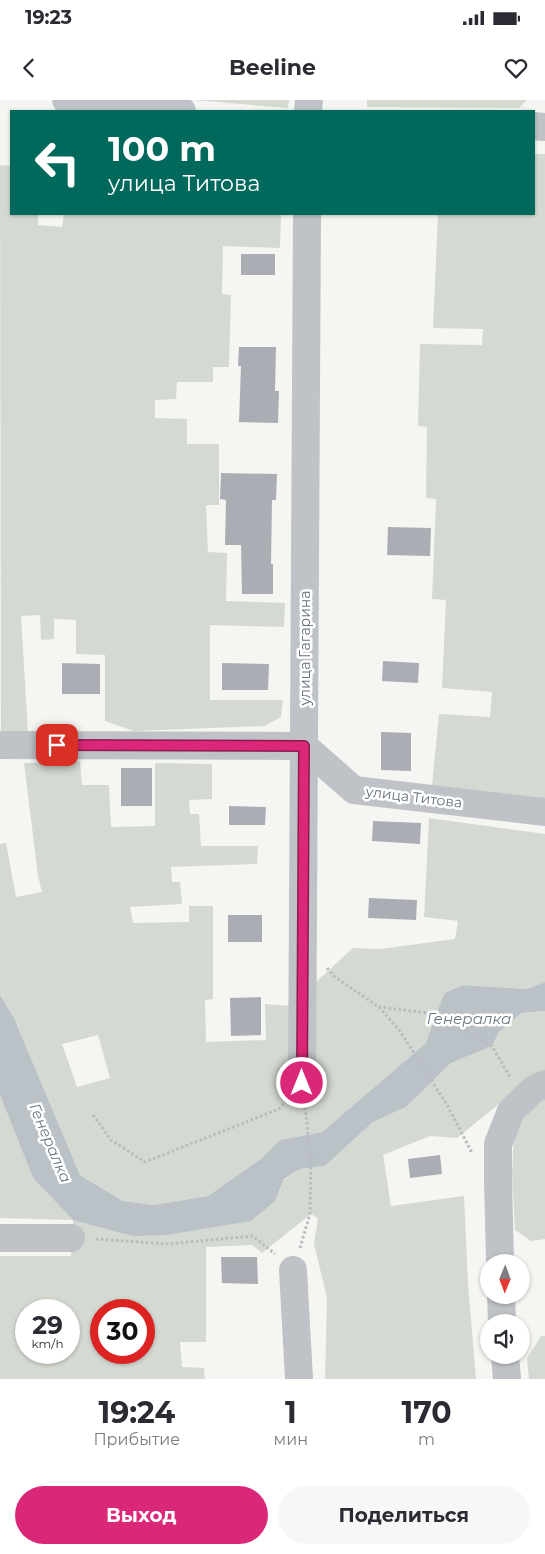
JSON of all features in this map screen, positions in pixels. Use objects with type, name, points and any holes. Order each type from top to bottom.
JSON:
[{"type":"street","points":[[66,100],[171,110]]},
{"type":"street","name":"улица Гагарина","points":[[304,1096],[303,938],[308,215]]},
{"type":"street","points":[[0,745],[304,746]]},
{"type":"street","name":"улица Титова","points":[[304,746],[354,790],[545,812]]},
{"type":"street","points":[[500,1254],[498,1144],[511,1110],[534,1089],[545,1084]]},
{"type":"street","points":[[0,1238],[72,1238]]},
{"type":"street","points":[[293,1270],[299,1379]]},
{"type":"street","points":[[505,1364],[507,1379]]},
{"type":"path","points":[[303,938],[336,977],[379,1007],[400,1031],[449,1108],[482,1170],[498,1179]]},
{"type":"path","points":[[379,1007],[436,1014],[492,1046],[494,1049]]},
{"type":"path","points":[[72,1238],[167,1244],[253,1236],[293,1270],[310,1214],[310,1160],[304,1096],[279,1109],[145,1162],[111,1140],[93,1115]]},
{"type":"shaded area","points":[[193,100],[289,100],[288,108]]},
{"type":"shaded area","points":[[367,100],[527,100],[519,108],[367,107]]},
{"type":"shaded area","points":[[535,154],[545,154],[545,799],[432,785],[439,714],[490,717],[492,692],[442,688],[446,600],[432,599],[436,499],[426,498],[427,427],[418,426],[420,344],[482,345],[483,329],[433,328],[438,215],[535,215]]},
{"type":"shaded area","points":[[0,165],[10,166],[10,215],[38,215],[38,225],[62,227],[64,215],[281,215],[280,248],[223,246],[222,294],[231,295],[229,367],[213,367],[213,382],[177,382],[176,399],[155,400],[155,418],[187,419],[187,444],[219,444],[219,505],[206,505],[208,552],[227,553],[226,601],[285,603],[284,627],[210,625],[210,700],[283,700],[281,717],[265,726],[134,731],[105,721],[105,655],[76,654],[76,620],[54,619],[54,639],[41,640],[40,615],[21,616],[28,733],[1,731]]},
{"type":"shaded area","points":[[80,761],[82,785],[109,785],[111,827],[155,826],[155,763],[212,764],[212,799],[189,800],[190,814],[199,814],[201,846],[258,846],[257,864],[171,867],[172,882],[180,882],[182,904],[130,907],[133,923],[189,922],[189,906],[213,906],[213,999],[205,1000],[206,1042],[266,1040],[265,1004],[290,1006],[353,948],[380,949],[455,939],[458,921],[424,917],[429,818],[545,834],[545,982],[527,989],[463,985],[436,1014],[426,1043],[322,1132],[280,1140],[262,1158],[208,1196],[154,1205],[123,1201],[80,1175],[14,1018],[0,995],[0,844],[6,843],[16,897],[42,892],[38,876],[24,763]],"holes":[[[98,1035],[110,1078],[77,1087],[62,1044]]]},
{"type":"shaded area","points":[[545,1011],[545,1072],[510,1095],[457,1138],[430,1136],[383,1155],[391,1206],[464,1196],[468,1284],[476,1379],[325,1379],[327,1298],[314,1244],[318,1218],[311,1214],[262,1253],[252,1245],[206,1247],[206,1342],[180,1342],[182,1367],[204,1368],[205,1379],[0,1379],[0,1256],[71,1256],[73,1220],[275,1201],[284,1180],[300,1169],[325,1166],[373,1122],[406,1107],[451,1063],[492,1046],[499,1032],[521,1013]]},
{"type":"shaded area","points":[[0,1095],[33,1178],[73,1220],[0,1218]]},
{"type":"shaded area","points":[[545,1095],[545,1239],[531,1241],[515,1230],[512,1174],[514,1131],[532,1102]]},
{"type":"shaded area","points":[[541,1336],[545,1336],[545,1379],[529,1379],[528,1364],[530,1364],[530,1353]]},
{"type":"water","name":"Генералка","points":[[545,982],[545,1011],[521,1013],[499,1032],[492,1046],[451,1063],[406,1107],[373,1122],[325,1166],[300,1169],[284,1179],[275,1201],[251,1221],[167,1235],[133,1236],[73,1220],[33,1178],[0,1095],[0,995],[14,1018],[80,1175],[123,1201],[154,1205],[208,1196],[262,1158],[280,1140],[322,1132],[426,1043],[445,993],[463,985],[527,989]]},
{"type":"building","points":[[241,254],[275,254],[275,275],[241,275]]},
{"type":"building","points":[[239,347],[276,347],[275,391],[279,391],[278,423],[239,422],[241,366],[238,366]]},
{"type":"building","points":[[221,473],[277,474],[276,500],[272,500],[271,564],[273,564],[273,594],[242,594],[241,545],[225,545],[226,500],[220,499]]},
{"type":"building","points":[[388,527],[431,528],[430,556],[387,555]]},
{"type":"building","points":[[383,661],[419,663],[418,683],[382,681]]},
{"type":"building","points":[[62,663],[100,664],[100,694],[62,694]]},
{"type":"building","points":[[222,663],[269,664],[268,690],[222,690]]},
{"type":"building","points":[[381,732],[411,733],[411,771],[381,770]]},
{"type":"building","points":[[121,768],[152,768],[152,806],[121,806]]},
{"type":"building","points":[[229,806],[266,807],[265,825],[229,825]]},
{"type":"building","points":[[373,821],[421,823],[420,844],[372,841]]},
{"type":"building","points":[[369,898],[417,900],[416,920],[368,918]]},
{"type":"building","points":[[228,915],[262,915],[262,942],[228,942]]},
{"type":"building","points":[[261,997],[261,1035],[231,1036],[230,998]]},
{"type":"building","points":[[440,1155],[442,1174],[410,1178],[408,1159]]},
{"type":"building","points":[[221,1257],[257,1257],[258,1284],[222,1283]]},
{"type":"route","points":[[57,745],[304,746],[302,1083]]}]
